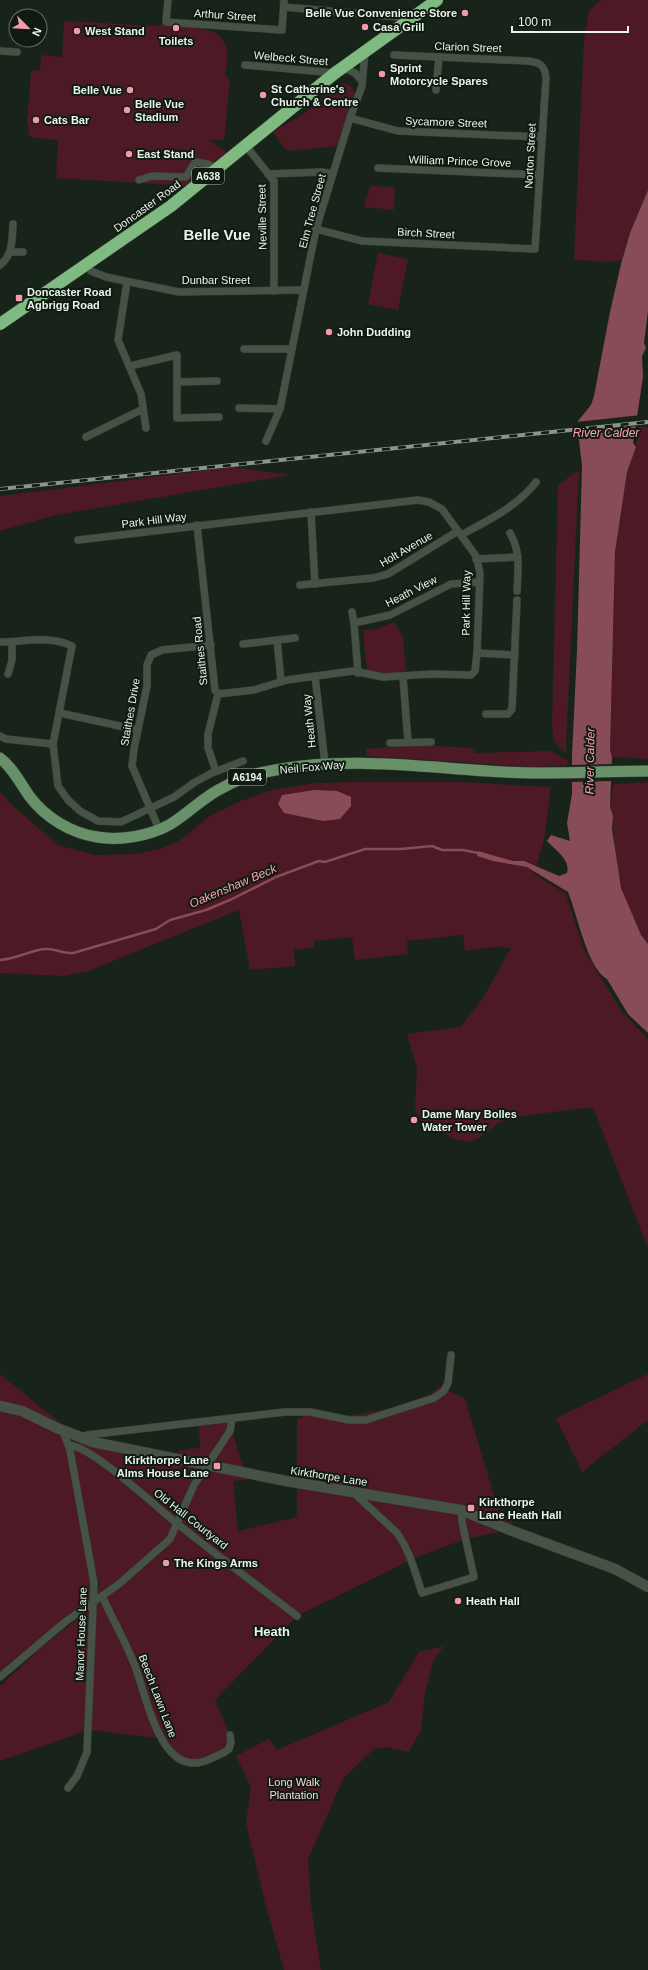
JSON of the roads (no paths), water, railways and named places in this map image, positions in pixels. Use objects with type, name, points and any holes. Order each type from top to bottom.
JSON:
[{"type":"highway","name":"Doncaster Road","points":[[0,324],[171,206],[338,70],[409,18],[437,0]]},
{"type":"main road","name":"Neil Fox Way","points":[[0,758],[13,772],[40,808],[56,821],[75,831],[98,837],[119,838],[159,829],[170,824],[223,787],[248,776],[293,767],[325,764],[372,764],[541,773],[648,771]]},
{"type":"street","name":"Arthur Street","points":[[168,0],[166,22],[282,30],[284,3]]},
{"type":"street","points":[[284,3],[409,18]]},
{"type":"street","name":"Elm Tree Street","points":[[266,441],[280,409],[316,230],[362,81],[366,49]]},
{"type":"street","points":[[0,51],[17,52]]},
{"type":"street","name":"Clarion Street","points":[[394,55],[528,61],[541,64]]},
{"type":"street","points":[[436,90],[438,57]]},
{"type":"street","name":"Norton Street","points":[[536,249],[546,78],[541,64]]},
{"type":"street","name":"Welbeck Street","points":[[245,66],[338,70]]},
{"type":"street","points":[[338,70],[355,73],[362,81]]},
{"type":"street","name":"Sycamore Street","points":[[350,118],[398,131],[542,138]]},
{"type":"street","name":"Neville Street","points":[[250,151],[274,181],[274,291]]},
{"type":"street","points":[[139,180],[152,176],[186,177],[195,162],[208,164],[217,169]]},
{"type":"street","name":"William Prince Grove","points":[[378,168],[540,175]]},
{"type":"street","points":[[268,174],[322,172],[333,174]]},
{"type":"street","points":[[0,265],[5,261],[10,252],[13,224]]},
{"type":"street","name":"Birch Street","points":[[316,230],[362,241],[536,249]]},
{"type":"street","points":[[10,252],[23,252]]},
{"type":"street","name":"Dunbar Street","points":[[86,265],[90,271],[99,275],[178,292],[303,290]]},
{"type":"street","points":[[126,282],[118,340],[141,394],[146,428]]},
{"type":"street","points":[[244,349],[292,349]]},
{"type":"street","points":[[130,366],[177,354],[177,418],[219,417]]},
{"type":"street","points":[[178,382],[217,381]]},
{"type":"street","points":[[239,408],[280,409]]},
{"type":"street","points":[[86,437],[143,409]]},
{"type":"street","name":"Holt Avenue","points":[[300,585],[373,578],[388,574],[508,507],[524,495],[536,482]]},
{"type":"street","name":"Park Hill Way","points":[[78,540],[418,500],[429,502],[442,509],[460,533],[476,559],[480,573],[477,653],[475,671],[471,675],[433,674],[383,677],[353,671],[281,681],[254,690],[218,694]]},
{"type":"street","points":[[311,512],[315,584]]},
{"type":"street","name":"Staithes Road","points":[[197,525],[215,690],[218,694],[208,734],[208,748],[216,771]]},
{"type":"street","points":[[510,533],[516,544],[518,557],[517,591]]},
{"type":"street","points":[[476,559],[518,557]]},
{"type":"street","name":"Heath View","points":[[354,623],[390,615],[451,584],[479,582]]},
{"type":"street","points":[[486,714],[508,714],[512,709],[517,600]]},
{"type":"street","points":[[352,612],[358,673]]},
{"type":"street","points":[[243,644],[295,638]]},
{"type":"street","points":[[0,642],[40,640],[65,642],[72,646],[53,744],[58,786],[68,800],[80,811],[98,821],[118,823],[150,810],[174,797],[195,782],[216,771],[243,761]]},
{"type":"street","points":[[277,640],[281,681]]},
{"type":"street","points":[[8,674],[12,660],[12,642]]},
{"type":"street","name":"Staithes Drive","points":[[159,829],[132,766],[147,686],[148,665],[152,656],[162,650],[211,645]]},
{"type":"street","points":[[477,653],[515,655]]},
{"type":"street","name":"Heath Way","points":[[316,676],[325,764]]},
{"type":"street","points":[[402,677],[408,742]]},
{"type":"street","points":[[60,713],[138,730]]},
{"type":"street","points":[[0,736],[6,739],[53,744]]},
{"type":"street","points":[[390,743],[431,742]]},
{"type":"street","points":[[81,1438],[87,1435],[285,1412],[310,1412],[339,1419],[358,1421],[386,1414],[434,1398],[444,1390],[448,1383],[451,1355]]},
{"type":"street","name":"Kirkthorpe Lane","points":[[0,1406],[22,1411],[81,1438],[286,1481],[461,1510],[615,1569],[648,1587]]},
{"type":"street","points":[[0,1677],[36,1645],[119,1584],[170,1539],[178,1524],[194,1485],[230,1431],[232,1419]]},
{"type":"street","name":"Manor House Lane","points":[[63,1431],[69,1445],[94,1582],[87,1752],[77,1776],[68,1788]]},
{"type":"street","name":"Old Hall Courtyard","points":[[69,1445],[78,1447],[105,1464],[178,1524],[297,1616]]},
{"type":"street","points":[[354,1492],[403,1540],[422,1593],[474,1577],[462,1522],[461,1510]]},
{"type":"street","name":"Beech Lawn Lane","points":[[102,1596],[134,1662],[162,1740],[170,1752],[188,1763],[201,1763],[228,1749],[230,1735]]},
{"type":"water","name":"River Calder","points":[[648,190],[648,311],[644,343],[646,348],[642,356],[643,377],[633,443],[636,447],[627,472],[615,552],[610,807],[613,816],[612,829],[621,888],[641,935],[648,944],[648,1033],[628,1014],[607,979],[600,973],[594,964],[583,939],[568,892],[527,867],[493,861],[477,856],[478,851],[513,861],[524,861],[559,876],[567,873],[568,868],[565,860],[547,841],[551,835],[570,841],[567,823],[572,794],[582,466],[579,440],[576,437],[578,421],[591,405],[594,396],[621,264],[630,233]]},
{"type":"water","points":[[315,790],[337,791],[351,797],[351,806],[340,819],[323,821],[284,813],[278,804],[282,795]]},
{"type":"waterway","name":"Oakenshaw Beck","points":[[0,960],[45,949],[73,953],[156,929],[170,920],[206,910],[276,877],[319,861],[325,862],[365,849],[401,849],[432,846],[442,850],[463,850],[478,853]]},
{"type":"railway","points":[[0,489],[648,422]]},
{"type":"place","name":"Belle Vue Convenience Store","points":[[465,13]]},
{"type":"place","name":"Casa Grill","points":[[365,27]]},
{"type":"place","name":"Toilets","points":[[176,28]]},
{"type":"place","name":"West Stand","points":[[77,31]]},
{"type":"place","name":"Sprint Motorcycle Spares","points":[[382,74]]},
{"type":"place","name":"Belle Vue","points":[[130,90]]},
{"type":"place","name":"St Catherine's Church & Centre","points":[[263,95]]},
{"type":"place","name":"Belle Vue Stadium","points":[[127,110]]},
{"type":"place","name":"Cats Bar","points":[[36,120]]},
{"type":"place","name":"East Stand","points":[[129,154]]},
{"type":"place","name":"Doncaster Road Agbrigg Road","points":[[19,298]]},
{"type":"place","name":"John Dudding","points":[[329,332]]},
{"type":"place","name":"Dame Mary Bolles Water Tower","points":[[414,1120]]},
{"type":"place","name":"Kirkthorpe Lane Alms House Lane","points":[[217,1466]]},
{"type":"place","name":"Kirkthorpe Lane Heath Hall","points":[[471,1508]]},
{"type":"place","name":"The Kings Arms","points":[[166,1563]]},
{"type":"place","name":"Heath Hall","points":[[458,1601]]},
{"type":"district","name":"Belle Vue","points":[[217,235]]},
{"type":"district","name":"Heath","points":[[272,1631]]},
{"type":"park label","name":"Long Walk Plantation","points":[[294,1788]]}]
